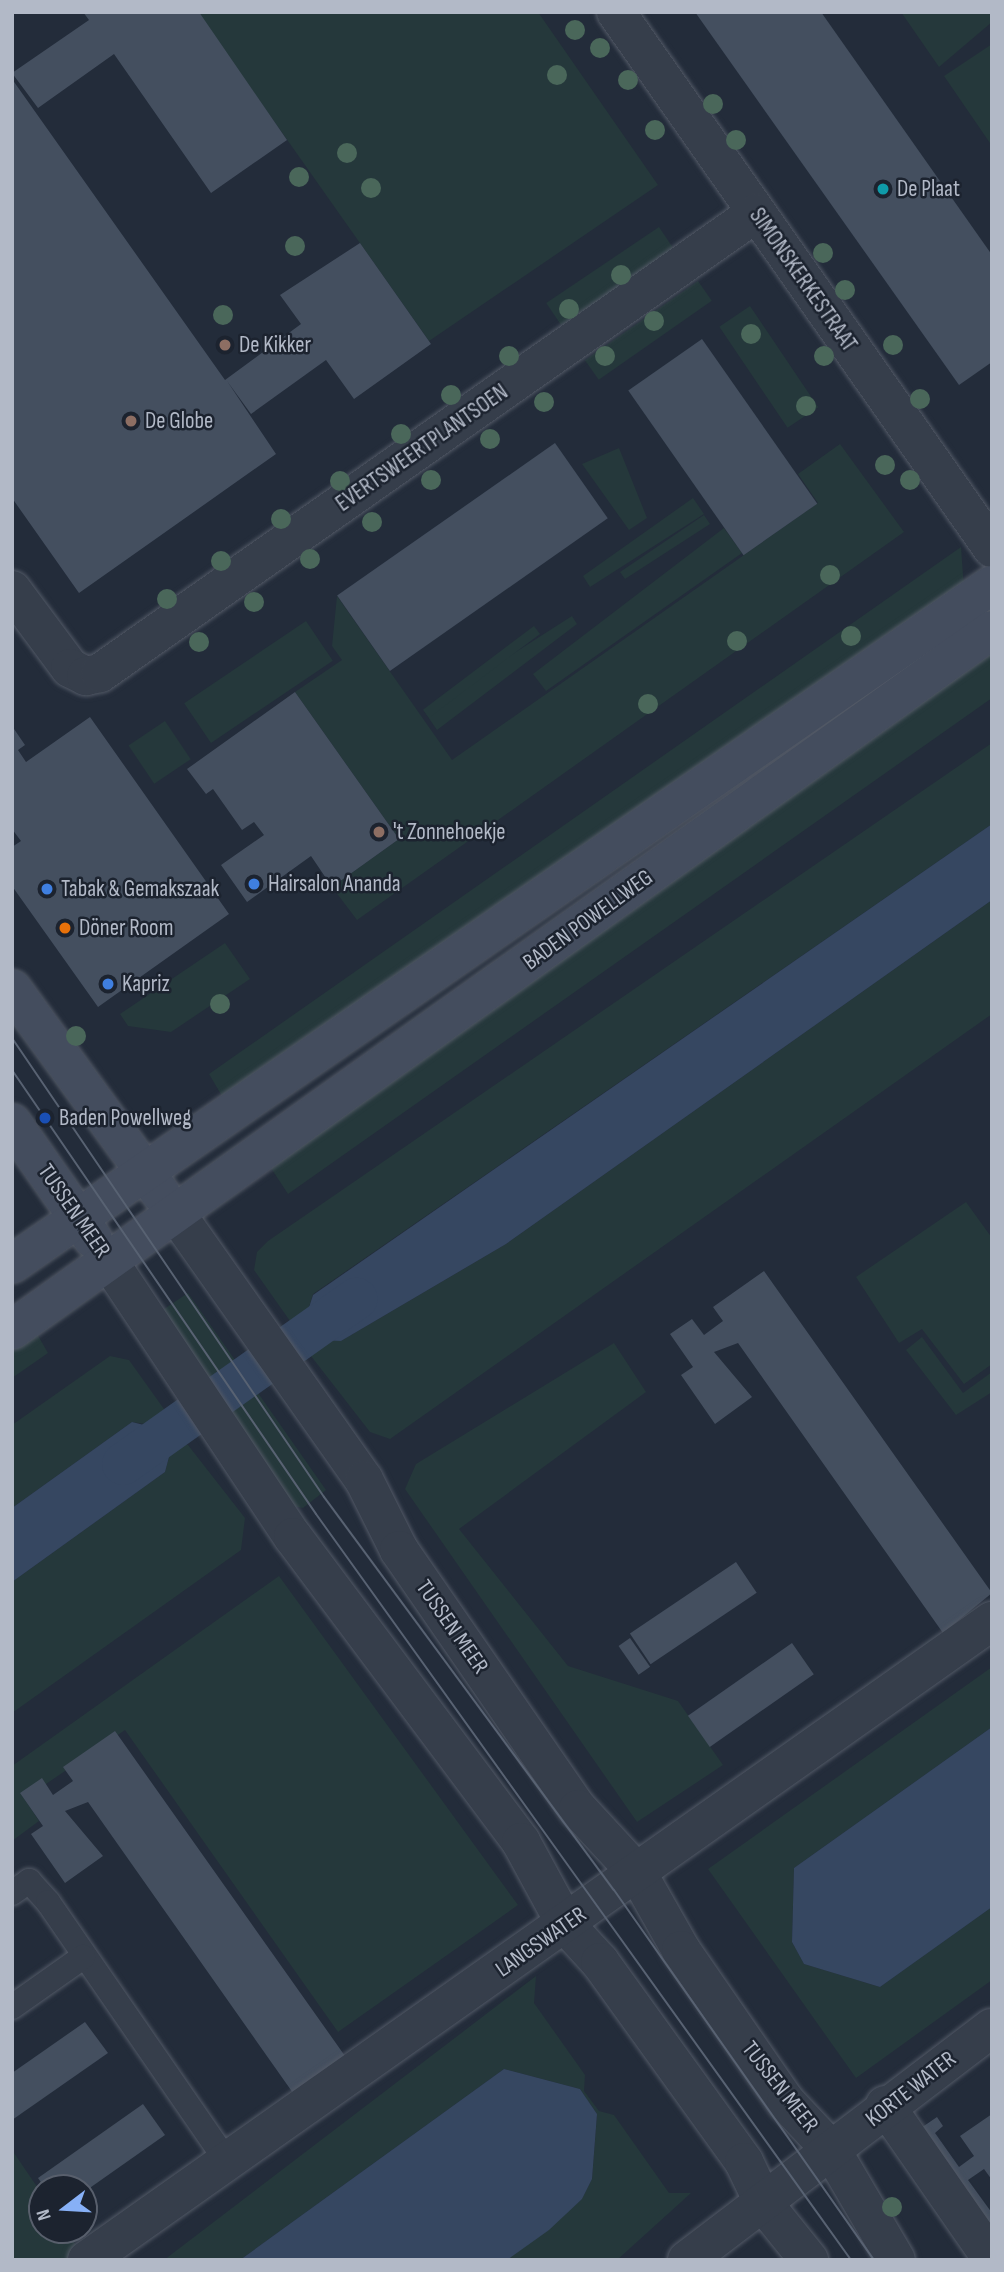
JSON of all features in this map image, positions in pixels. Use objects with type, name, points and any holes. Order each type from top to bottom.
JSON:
[{"type":"main road","name":"BADEN POWELLWEG","points":[[12,1264],[992,585]]},
{"type":"main road","name":"BADEN POWELLWEG","points":[[12,1330],[110,1263],[992,631]]},
{"type":"main road","name":"TUSSEN MEER","points":[[12,989],[177,1215]]},
{"type":"main road","name":"TUSSEN MEER","points":[[12,1123],[110,1263]]},
{"type":"street","name":"SIMONSKERKESTRAAT","points":[[616,12],[992,548]]},
{"type":"street","name":"EVERTSWEERTPLANTSOEN","points":[[12,590],[70,668],[86,676],[117,664],[756,214]]},
{"type":"street","name":"TUSSEN MEER","points":[[177,1215],[204,1258],[364,1480],[399,1550],[578,1809],[638,1874],[681,1950],[786,2102],[832,2151],[896,2260]]},
{"type":"street","name":"TUSSEN MEER","points":[[110,1263],[285,1524],[521,1842],[566,1925],[600,1962],[744,2162],[764,2204],[809,2260]]},
{"type":"street","name":"LANGSWATER","points":[[87,2260],[225,2159],[566,1925],[992,1621]]},
{"type":"street","name":"KORTE WATER","points":[[687,2260],[832,2151],[885,2105],[992,2028]]},
{"type":"street","points":[[885,2105],[992,2259]]},
{"type":"lane","points":[[12,1893],[29,1881],[225,2159]]},
{"type":"lane","points":[[12,2007],[83,1957]]},
{"type":"shaded area","points":[[197,12],[538,12],[658,185],[429,341]]},
{"type":"shaded area","points":[[901,12],[992,12],[992,22],[939,67]]},
{"type":"shaded area","points":[[992,44],[992,146],[944,76]]},
{"type":"shaded area","points":[[659,227],[674,249],[561,325],[546,303]]},
{"type":"shaded area","points":[[698,281],[712,301],[599,380],[585,360]]},
{"type":"shaded area","points":[[750,306],[818,407],[788,428],[719,327]]},
{"type":"shaded area","points":[[840,444],[904,532],[357,920],[332,887],[399,839],[295,692],[342,660],[332,646],[337,596],[452,760],[818,503],[798,474]]},
{"type":"shaded area","points":[[619,448],[647,518],[629,530],[582,464]]},
{"type":"shaded area","points":[[693,498],[704,514],[590,587],[583,576]]},
{"type":"shaded area","points":[[704,515],[710,524],[625,579],[620,572]]},
{"type":"shaded area","points":[[724,528],[742,553],[546,691],[533,674]]},
{"type":"shaded area","points":[[961,547],[964,589],[222,1096],[209,1074]]},
{"type":"shaded area","points":[[572,616],[577,624],[437,730],[424,711]]},
{"type":"shaded area","points":[[306,621],[333,661],[211,743],[184,703]]},
{"type":"shaded area","points":[[534,626],[540,634],[429,718],[423,710]]},
{"type":"shaded area","points":[[992,649],[992,698],[288,1194],[269,1165]]},
{"type":"shaded area","points":[[165,721],[191,759],[154,784],[129,746]]},
{"type":"shaded area","points":[[992,743],[992,824],[313,1294],[304,1323],[290,1321],[254,1270],[257,1252],[268,1241]]},
{"type":"shaded area","points":[[992,900],[992,1014],[390,1439],[370,1432],[311,1356],[315,1340],[341,1341],[506,1244]]},
{"type":"shaded area","points":[[225,943],[250,979],[171,1032],[128,1026],[120,1014]]},
{"type":"shaded area","points":[[966,1202],[992,1238],[992,1364],[964,1384],[922,1329],[899,1343],[856,1277]]},
{"type":"shaded area","points":[[188,1293],[326,1490],[303,1508],[292,1506],[169,1334],[164,1309]]},
{"type":"shaded area","points":[[36,1332],[48,1353],[12,1378],[12,1349]]},
{"type":"shaded area","points":[[922,1337],[963,1393],[992,1372],[992,1392],[956,1415],[906,1350]]},
{"type":"shaded area","points":[[614,1343],[646,1392],[459,1529],[568,1666],[678,1701],[723,1765],[637,1822],[405,1489],[416,1464]]},
{"type":"shaded area","points":[[110,1356],[129,1360],[164,1409],[160,1426],[132,1422],[12,1508],[12,1425]]},
{"type":"shaded area","points":[[173,1442],[188,1445],[245,1518],[241,1550],[12,1713],[12,1582],[165,1472]]},
{"type":"shaded area","points":[[279,1576],[518,1905],[338,2032],[125,1730],[46,1784],[21,1794],[39,1821],[12,1841],[12,1766]]},
{"type":"shaded area","points":[[992,1667],[992,1727],[794,1868],[792,1942],[804,1964],[880,1987],[992,1907],[992,1980],[856,2078],[708,1869]]},
{"type":"shaded area","points":[[536,1976],[534,2003],[585,2075],[584,2091],[599,2111],[614,2115],[669,2193],[691,2193],[617,2260],[507,2260],[582,2199],[592,2179],[597,2114],[580,2089],[504,2069],[240,2260],[164,2260]]},
{"type":"shaded area","points":[[12,2150],[28,2174],[28,2244],[75,2244],[80,2251],[67,2260],[12,2260]]},
{"type":"water","points":[[992,824],[992,900],[506,1244],[341,1341],[315,1340],[304,1323],[313,1295]]},
{"type":"water","points":[[132,1422],[168,1431],[173,1442],[165,1472],[12,1582],[12,1508]]},
{"type":"water","points":[[992,1727],[992,1907],[880,1987],[804,1964],[792,1942],[794,1868]]},
{"type":"water","points":[[504,2069],[580,2089],[597,2114],[592,2179],[582,2199],[549,2230],[507,2260],[240,2260]]},
{"type":"building","points":[[83,12],[199,12],[287,140],[211,193],[114,54],[38,108],[12,73],[89,20]]},
{"type":"building","name":"De Plaat","points":[[695,12],[821,12],[992,255],[992,362],[959,385]]},
{"type":"building","points":[[12,79],[225,380],[301,324],[280,295],[360,243],[431,344],[354,399],[326,360],[251,414],[227,381],[276,454],[79,593],[12,498]]},
{"type":"building","points":[[702,339],[817,504],[744,555],[628,391]]},
{"type":"building","points":[[555,443],[608,518],[390,671],[337,596]]},
{"type":"building","points":[[295,692],[399,839],[332,887],[311,856],[247,902],[221,865],[264,835],[254,822],[242,830],[213,789],[206,794],[187,769]]},
{"type":"building","points":[[90,717],[229,914],[98,1007],[12,886],[12,847],[21,841],[12,829],[12,726],[25,745],[18,750],[26,762]]},
{"type":"building","points":[[764,1271],[992,1593],[943,1633],[738,1343],[714,1352],[752,1397],[715,1424],[681,1375],[693,1367],[670,1334],[692,1319],[704,1335],[723,1321],[713,1307]]},
{"type":"building","points":[[736,1562],[757,1593],[651,1664],[630,1634]]},
{"type":"building","points":[[630,1638],[650,1667],[639,1675],[619,1646]]},
{"type":"building","points":[[792,1643],[814,1674],[710,1747],[688,1716]]},
{"type":"building","points":[[115,1731],[345,2056],[293,2093],[88,1802],[65,1811],[103,1856],[65,1883],[31,1834],[43,1826],[20,1793],[42,1778],[53,1795],[73,1781],[63,1767]]},
{"type":"building","points":[[85,2022],[108,2053],[12,2120],[12,2073]]},
{"type":"building","points":[[143,2104],[165,2135],[98,2182],[98,2174],[44,2174]]},
{"type":"building","points":[[992,2114],[992,2180],[984,2169],[968,2180],[992,2213],[992,2234],[918,2130],[937,2117],[943,2126],[935,2133],[959,2167],[974,2156],[960,2136]]},
{"type":"waterway","points":[[123,1464],[356,1299]]},
{"type":"tram line","points":[[12,1038],[324,1497],[614,1890],[874,2260]]},
{"type":"tram line","points":[[12,1070],[316,1514],[851,2260]]},
{"type":"place","name":"De Plaat","points":[[883,189]]},
{"type":"place","name":"De Kikker","points":[[225,345]]},
{"type":"place","name":"De Globe","points":[[131,421]]},
{"type":"place","name":"'t Zonnehoekje","points":[[379,832]]},
{"type":"place","name":"Hairsalon Ananda","points":[[254,884]]},
{"type":"place","name":"Tabak & Gemakszaak","points":[[47,889]]},
{"type":"place","name":"Döner Room","points":[[65,928]]},
{"type":"place","name":"Kapriz","points":[[108,984]]},
{"type":"place","name":"Baden Powellweg","points":[[45,1118]]}]
